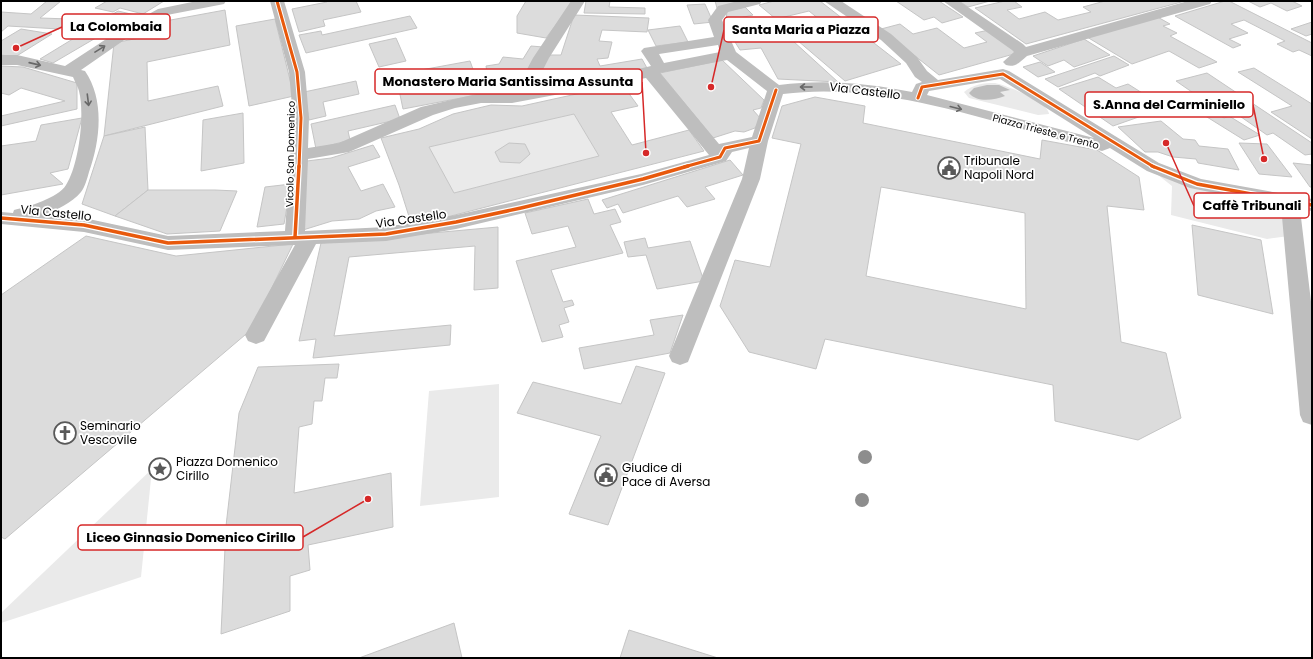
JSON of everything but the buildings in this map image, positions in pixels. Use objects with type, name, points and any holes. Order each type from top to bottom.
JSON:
[{"type":"street","points":[[68,71],[120,36],[163,12],[219,1]]},
{"type":"street","name":"Vicolo San Domenico","points":[[277,1],[297,72],[300,118],[299,154],[302,238]]},
{"type":"street","points":[[512,98],[524,91],[545,51],[578,1]]},
{"type":"street","points":[[680,356],[751,179],[759,142],[776,90],[730,55],[715,20],[723,9],[755,1]]},
{"type":"street","points":[[831,1],[886,37],[912,60],[921,74],[934,84]]},
{"type":"street","points":[[950,1],[996,30],[1018,47],[1022,53]]},
{"type":"street","points":[[918,98],[922,87],[1002,74],[1007,65],[1022,53],[1066,41],[1137,18],[1205,1]]},
{"type":"street","points":[[720,157],[653,75],[654,71],[649,51],[723,40]]},
{"type":"street","points":[[299,154],[316,153],[343,148],[426,111],[453,104],[481,98],[512,98],[730,55]]},
{"type":"street","points":[[1,60],[17,60],[79,74],[87,91],[90,119],[86,155],[74,189],[51,206],[32,213],[2,218]]},
{"type":"street","name":"Piazza Trieste e Trento","points":[[1002,74],[1127,153]]},
{"type":"street","name":"Via Castello","points":[[776,90],[795,87],[837,86],[918,98]]},
{"type":"street","name":"Piazza Trieste e Trento","points":[[918,98],[1045,129],[1127,153]]},
{"type":"street","name":"Via Castello","points":[[2,218],[84,225],[168,243],[386,234],[456,222],[643,179],[720,157],[726,148],[759,142]]},
{"type":"street","points":[[1127,153],[1153,167],[1197,184],[1312,205]]},
{"type":"street","points":[[1290,200],[1310,383],[1312,415]]},
{"type":"street","points":[[256,335],[302,238]]},
{"type":"shaded area","points":[[995,83],[1008,87],[1034,99],[1047,109],[1049,114],[1038,115],[969,98],[964,92],[979,84]]},
{"type":"shaded area","points":[[987,85],[999,85],[1010,90],[1000,92],[1005,96],[986,100],[976,98],[969,93],[974,88]]},
{"type":"shaded area","points":[[574,114],[599,156],[454,193],[429,147]]},
{"type":"shaded area","points":[[1158,175],[1288,206],[1289,236],[1267,239],[1171,215],[1172,186]]},
{"type":"shaded area","points":[[499,384],[499,497],[420,506],[429,391]]},
{"type":"shaded area","points":[[152,469],[141,577],[1,623],[1,613]]},
{"type":"cycle path","points":[[277,1],[297,72],[301,118],[295,237]]},
{"type":"cycle path","points":[[918,98],[922,87],[1003,74],[1153,167],[1197,184],[1312,205]]},
{"type":"cycle path","points":[[1,218],[84,225],[168,243],[386,234],[456,222],[521,208],[643,179],[720,157],[725,148],[759,141],[776,90]]},
{"type":"place","name":"La Colombaia","points":[[16,48]]},
{"type":"place","name":"Santa Maria a Piazza","points":[[711,87]]},
{"type":"place","name":"Caffè Tribunali","points":[[1166,143]]},
{"type":"place","name":"Monastero Maria Santissima Assunta","points":[[646,153]]},
{"type":"place","name":"S.Anna del Carminiello","points":[[1264,159]]},
{"type":"place","name":"Tribunale Napoli Nord","points":[[949,168]]},
{"type":"place","name":"Seminario Vescovile","points":[[65,433]]},
{"type":"place","name":"Piazza Domenico Cirillo","points":[[160,469]]},
{"type":"place","name":"Giudice di Pace di Aversa","points":[[606,475]]},
{"type":"place","name":"Liceo Ginnasio Domenico Cirillo","points":[[368,499]]}]
